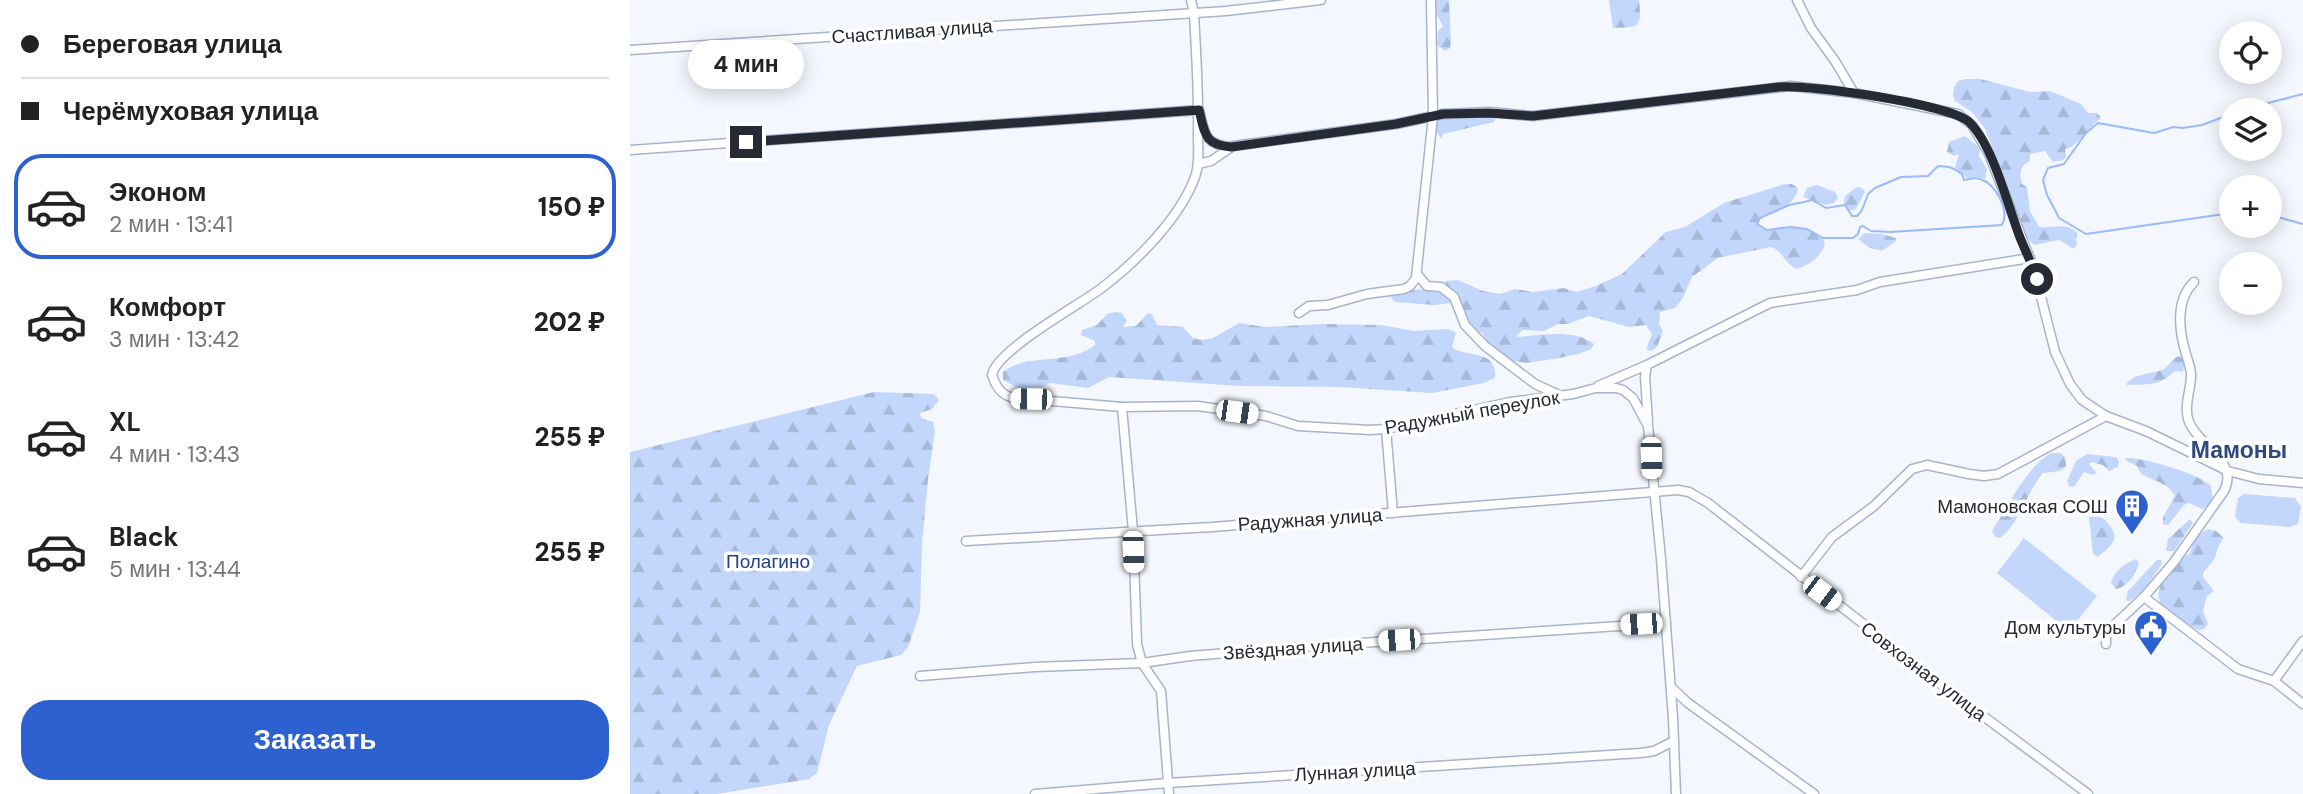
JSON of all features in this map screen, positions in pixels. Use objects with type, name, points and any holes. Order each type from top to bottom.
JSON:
[{"type":"street","points":[[1191,0],[1194,12],[1199,110],[1198,164],[1211,161],[1231,147]]},
{"type":"street","name":"Счастливая улица","points":[[630,51],[1194,12],[1321,0]]},
{"type":"street","points":[[1299,313],[1309,306],[1328,305],[1367,294],[1404,289],[1412,284],[1417,274],[1433,116],[1431,0]]},
{"type":"street","points":[[1797,0],[1811,28],[1854,93]]},
{"type":"street","points":[[1199,110],[1209,141],[1215,145],[1231,147],[1396,124],[1433,116],[1489,113],[1533,116],[1791,86],[1854,93],[1936,108],[1963,117],[1978,132],[1989,154],[2030,258],[2050,336],[2061,367],[2082,400],[2106,416],[2146,431],[2228,471],[2259,479],[2303,483]]},
{"type":"street","points":[[630,150],[1199,110]]},
{"type":"street","name":"Радужный переулок","points":[[1198,164],[1195,178],[1181,204],[1134,260],[1102,288],[999,361],[992,375],[1002,393],[1016,398],[1122,407],[1198,405],[1266,416],[1298,426],[1356,430],[1386,429],[1510,402],[1560,396],[1596,388],[1616,388],[1628,394],[1638,406],[1648,426],[1671,687],[1675,794]]},
{"type":"street","points":[[1596,388],[1770,303],[2030,258]]},
{"type":"street","points":[[1417,274],[1425,285],[1441,287],[1454,297],[1465,325],[1485,346],[1535,384],[1560,396]]},
{"type":"street","points":[[2106,644],[2109,630],[2144,597],[2174,562],[2224,491],[2228,481],[2228,471],[2192,428],[2188,416],[2191,376],[2181,313],[2183,294],[2194,282]]},
{"type":"street","points":[[1647,365],[1645,377],[1648,426]]},
{"type":"street","points":[[1122,407],[1133,531],[1137,644],[1142,663],[1161,691],[1169,794]]},
{"type":"street","points":[[1801,577],[1832,537],[1880,500],[1912,469],[1927,465],[1984,476],[1998,474],[2106,416]]},
{"type":"street","points":[[1386,429],[1393,513]]},
{"type":"street","name":"Совхозная улица","points":[[1654,494],[1678,490],[1695,495],[2088,794]]},
{"type":"street","name":"Радужная улица","points":[[966,541],[1654,494]]},
{"type":"street","points":[[2144,597],[2238,669],[2274,681],[2303,704]]},
{"type":"street","name":"Звёздная улица","points":[[920,676],[1035,667],[1142,663],[1190,656],[1317,646],[1666,623]]},
{"type":"street","points":[[2274,681],[2303,641]]},
{"type":"street","points":[[1671,687],[1688,703],[1814,794]]},
{"type":"street","points":[[1673,719],[1688,703]]},
{"type":"street","name":"Лунная улица","points":[[1035,794],[1641,753],[1654,751],[1674,741]]},
{"type":"green space","points":[[1436,0],[1449,0],[1451,42],[1450,48],[1445,51],[1437,45],[1438,31],[1443,26],[1437,15]]},
{"type":"green space","points":[[1609,0],[1639,0],[1640,16],[1637,24],[1613,28]]},
{"type":"green space","points":[[1980,79],[2030,92],[2050,91],[2081,104],[2088,113],[2097,113],[2100,116],[2079,141],[2065,149],[2066,157],[2063,160],[2053,162],[2045,151],[2030,154],[2030,161],[2021,170],[2022,184],[2027,187],[2030,211],[2039,227],[2065,227],[2074,230],[2078,234],[2074,249],[2059,240],[2034,245],[2026,237],[1985,129],[1972,112],[1955,101],[1954,87],[1958,81]]},
{"type":"green space","points":[[1494,115],[1494,122],[1443,134],[1441,139],[1436,130],[1436,121],[1442,117]]},
{"type":"green space","points":[[1965,136],[1980,148],[1979,156],[1987,169],[1985,179],[1967,178],[1955,167],[1959,154],[1954,156],[1947,152],[1949,142]]},
{"type":"green space","points":[[1785,184],[1798,188],[1793,200],[1784,208],[1760,218],[1758,224],[1767,230],[1798,228],[1813,232],[1825,242],[1819,255],[1797,269],[1771,247],[1718,258],[1692,277],[1683,298],[1675,308],[1660,312],[1659,324],[1663,331],[1657,347],[1651,351],[1646,349],[1652,334],[1646,325],[1629,327],[1589,316],[1568,324],[1558,324],[1544,331],[1523,330],[1516,336],[1577,336],[1594,344],[1591,349],[1579,354],[1527,363],[1512,361],[1491,347],[1482,333],[1472,329],[1444,285],[1446,281],[1458,280],[1483,291],[1500,294],[1515,289],[1533,292],[1564,288],[1576,292],[1622,274],[1666,232],[1685,227],[1724,203]]},
{"type":"green space","points":[[1817,185],[1835,192],[1838,198],[1834,203],[1825,205],[1803,197],[1807,188]]},
{"type":"green space","points":[[1857,187],[1865,192],[1856,209],[1849,211],[1844,202],[1845,196]]},
{"type":"green space","points":[[1865,233],[1882,234],[1896,238],[1896,241],[1882,251],[1870,248],[1858,239]]},
{"type":"green space","points":[[1424,289],[1445,294],[1452,303],[1434,305],[1395,302],[1391,298],[1394,292]]},
{"type":"green space","points":[[1122,313],[1127,321],[1123,327],[1136,326],[1148,313],[1152,314],[1157,325],[1183,327],[1193,338],[1201,340],[1213,338],[1239,323],[1265,327],[1322,324],[1381,325],[1414,331],[1448,329],[1456,333],[1452,347],[1486,358],[1495,369],[1495,378],[1484,383],[1432,393],[1340,387],[1240,386],[1109,377],[1088,388],[1050,383],[1042,387],[1018,388],[1003,380],[1003,372],[1023,362],[1084,352],[1095,345],[1095,341],[1081,335],[1082,330],[1097,325],[1107,314]]},
{"type":"green space","points":[[2179,356],[2185,361],[2183,372],[2175,371],[2152,384],[2126,385],[2137,376],[2162,370]]},
{"type":"green space","name":"Полагино","points":[[874,392],[934,394],[939,400],[932,409],[920,413],[921,418],[933,422],[935,431],[922,543],[920,612],[908,647],[901,655],[857,666],[829,725],[817,773],[809,779],[717,794],[630,794],[630,452]]},
{"type":"green space","points":[[2052,453],[2060,453],[2065,457],[2066,466],[2060,471],[2043,473],[2007,532],[2000,538],[1995,537],[1992,531],[2019,488],[2035,466]]},
{"type":"green space","points":[[2087,454],[2116,457],[2119,461],[2118,467],[2109,471],[2103,465],[2091,462],[2089,464],[2097,473],[2091,475],[2084,472],[2074,487],[2069,486],[2067,481],[2076,461]]},
{"type":"green space","points":[[2125,460],[2157,463],[2205,481],[2211,486],[2213,503],[2202,509],[2189,503],[2184,505],[2168,525],[2163,524],[2163,517],[2175,496],[2165,485],[2141,474],[2137,466]]},
{"type":"green space","points":[[2244,494],[2295,498],[2301,507],[2298,524],[2290,527],[2241,523],[2235,517],[2238,498]]},
{"type":"green space","points":[[2093,513],[2108,523],[2114,535],[2112,544],[2098,557],[2093,554],[2089,518]]},
{"type":"green space","points":[[2190,519],[2193,523],[2174,551],[2166,551],[2168,539]]},
{"type":"green space","points":[[2209,529],[2224,538],[2215,558],[2203,573],[2214,591],[2207,596],[2203,611],[2208,624],[2204,629],[2198,630],[2165,610],[2159,595],[2167,576],[2190,553],[2197,536]]},
{"type":"green space","points":[[2024,538],[2097,596],[2069,631],[1997,573]]},
{"type":"green space","points":[[2136,559],[2139,562],[2134,575],[2125,585],[2116,589],[2111,583],[2117,571]]},
{"type":"green space","points":[[2157,560],[2161,560],[2162,564],[2148,584],[2135,598],[2126,600],[2128,591]]},
{"type":"waterway","points":[[2282,99],[2303,94]]},
{"type":"waterway","points":[[2219,119],[2202,125],[2173,127],[2154,133],[2098,123],[2086,133],[2064,164],[2048,168],[2043,180],[2047,195],[2059,218],[2086,234],[2219,215]]},
{"type":"waterway","points":[[1938,166],[1956,170],[1962,174],[1964,180],[1978,178],[1991,186],[2003,206],[2002,225],[1890,232],[1871,231],[1863,226],[1853,238],[1823,238],[1807,229],[1790,227],[1767,230],[1757,224],[1760,218],[1789,205],[1812,200],[1826,208],[1845,205],[1852,216],[1857,216],[1868,194],[1875,188],[1901,177],[1928,176],[1938,166]]},
{"type":"waterway","points":[[2282,218],[2303,224]]},
{"type":"place","name":"Мамоновская СОШ","points":[[2132,536]]},
{"type":"place","name":"Дом культуры","points":[[2151,657]]},
{"type":"district","name":"Мамоны","points":[[2239,450]]},
{"type":"route","points":[[746,142],[1199,110],[1209,141],[1215,145],[1231,147],[1396,124],[1443,114],[1533,116],[1779,87],[1811,87],[1936,108],[1958,114],[1969,121],[1989,154],[2037,279]]}]
